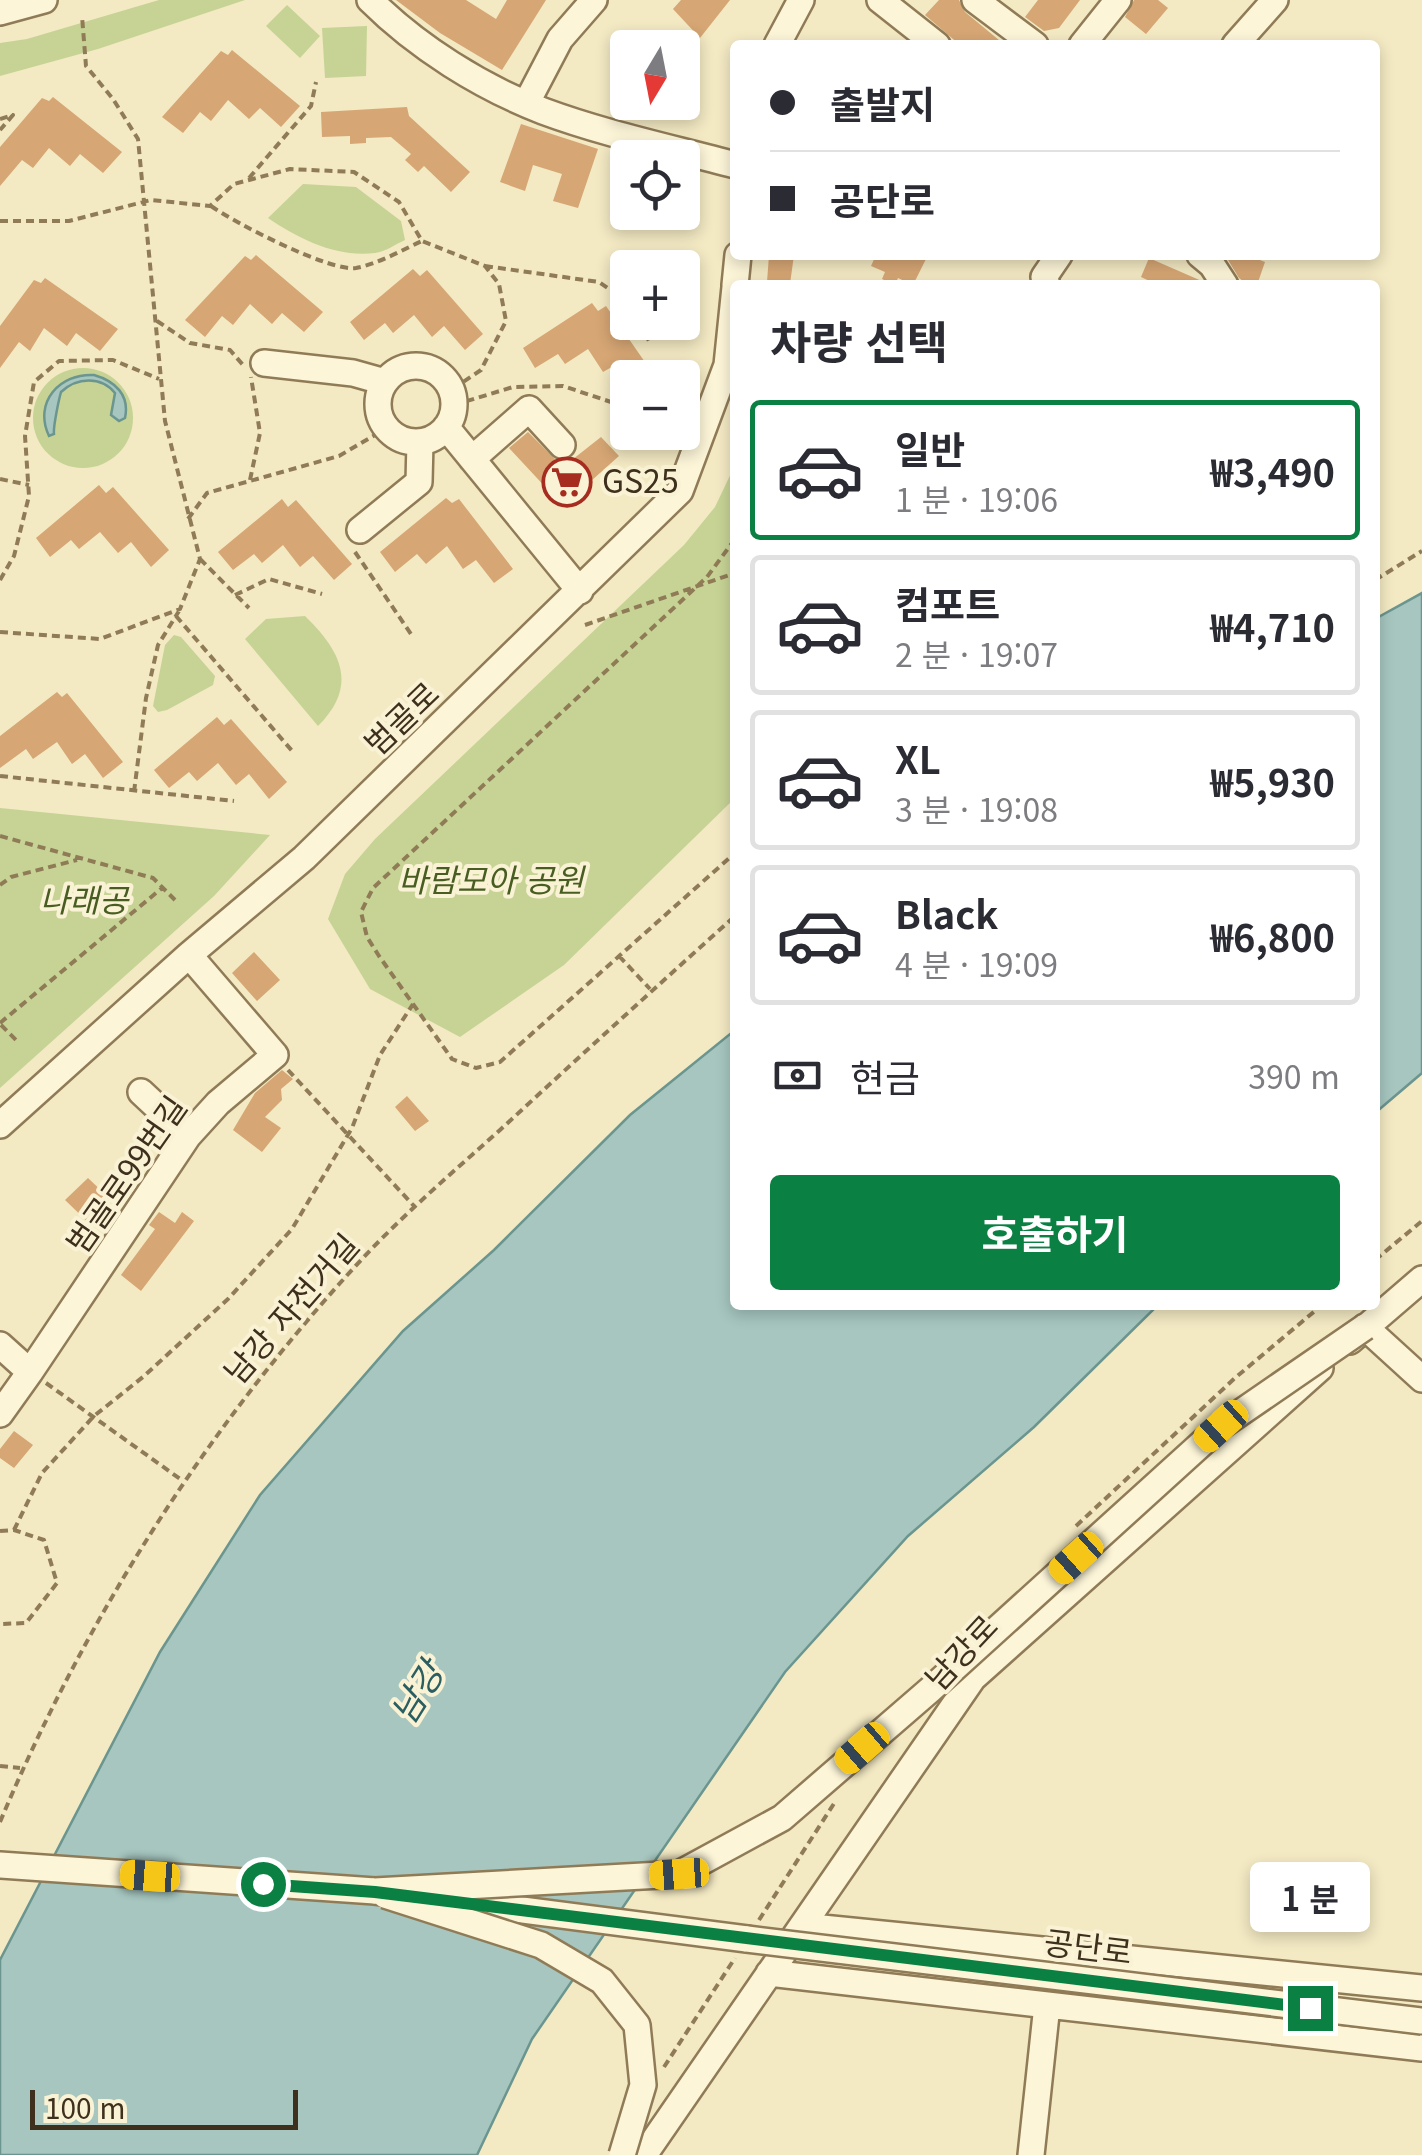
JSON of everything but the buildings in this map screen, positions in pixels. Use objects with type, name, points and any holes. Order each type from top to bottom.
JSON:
[{"type":"street","points":[[370,0],[400,30],[526,104],[730,164]]},
{"type":"street","points":[[526,104],[560,39],[594,0]]},
{"type":"street","points":[[780,40],[801,0]]},
{"type":"street","points":[[880,0],[921,40]]},
{"type":"street","points":[[976,0],[1028,40]]},
{"type":"street","points":[[1086,40],[1118,0]]},
{"type":"street","points":[[1239,40],[1275,0]]},
{"type":"street","points":[[0,12],[38,1]]},
{"type":"street","points":[[1206,260],[1222,280]]},
{"type":"street","name":"범골로","points":[[0,1125],[190,954],[304,858],[680,491],[727,365],[730,335]]},
{"type":"street","points":[[264,363],[353,372],[385,382]]},
{"type":"street","points":[[416,366],[439,374],[450,390],[454,405],[446,427],[439,434],[420,442],[408,441],[386,428],[378,405],[385,382],[394,374],[416,366]]},
{"type":"street","points":[[472,459],[529,409],[562,445]]},
{"type":"street","points":[[446,427],[580,591]]},
{"type":"street","points":[[360,530],[419,482],[420,442]]},
{"type":"street","points":[[190,954],[275,1055]]},
{"type":"street","name":"범골로99번길","points":[[0,1414],[188,1136],[218,1103],[275,1055]]},
{"type":"street","points":[[141,1092],[188,1136]]},
{"type":"street","name":"남강로","points":[[644,2155],[973,1678],[1365,1328],[1411,1299],[1422,1280]]},
{"type":"street","points":[[0,1865],[375,1892],[476,1883],[679,1874],[782,1818],[931,1689],[1221,1426],[1365,1328],[1422,1379]]},
{"type":"street","points":[[0,1346],[30,1372]]},
{"type":"street","points":[[375,1892],[541,1945],[602,1981],[637,2025],[642,2085],[622,2155]]},
{"type":"street","name":"공단로","points":[[375,1892],[1422,2022]]},
{"type":"street","points":[[802,1926],[1422,1988]]},
{"type":"street","points":[[812,1979],[806,1958],[814,1937],[828,1929]]},
{"type":"street","points":[[768,1974],[1422,2048]]},
{"type":"street","points":[[1031,2155],[1046,2005]]},
{"type":"path","points":[[82,16],[86,66],[113,98],[138,139],[164,421],[188,519],[200,559],[248,608]]},
{"type":"path","points":[[247,180],[311,106],[316,82]]},
{"type":"path","points":[[0,118],[13,115],[0,130]]},
{"type":"path","points":[[210,206],[234,184],[290,169],[354,172],[399,202],[422,242],[485,266],[599,282],[610,290]]},
{"type":"path","points":[[0,221],[69,221],[146,201],[210,206],[298,252],[353,269],[422,242]]},
{"type":"path","points":[[450,390],[481,370],[506,321],[498,284],[485,266]]},
{"type":"path","points":[[156,320],[190,344],[230,350],[250,373],[260,432],[250,480]]},
{"type":"path","points":[[0,580],[14,556],[30,496],[25,436],[34,382],[60,361],[113,360],[159,380]]},
{"type":"path","points":[[188,519],[207,494],[338,456],[386,428]]},
{"type":"path","points":[[0,478],[29,485]]},
{"type":"path","points":[[360,530],[355,552],[412,634]]},
{"type":"path","points":[[730,544],[696,588],[373,888],[361,912],[368,937],[452,1059],[476,1068],[500,1062],[730,856]]},
{"type":"path","points":[[1380,577],[1422,551]]},
{"type":"path","points":[[134,792],[146,698],[158,645],[180,609],[200,559]]},
{"type":"path","points":[[585,625],[730,575]]},
{"type":"path","points":[[236,595],[269,579],[322,594]]},
{"type":"path","points":[[0,632],[100,638],[180,609]]},
{"type":"path","points":[[176,616],[293,752]]},
{"type":"path","points":[[0,776],[234,802]]},
{"type":"path","points":[[0,836],[153,878],[175,900]]},
{"type":"path","points":[[0,885],[11,878],[81,859]]},
{"type":"path","points":[[18,1044],[0,1023],[162,888]]},
{"type":"path","name":"남강 자전거길","points":[[0,1822],[22,1768],[101,1615],[183,1480],[268,1368],[361,1260],[414,1206],[730,920]]},
{"type":"path","points":[[619,956],[652,990]]},
{"type":"path","points":[[14,1530],[42,1473],[94,1416],[228,1300],[292,1229],[348,1136],[380,1056],[413,1004]]},
{"type":"path","points":[[275,1055],[414,1206]]},
{"type":"path","points":[[1380,1256],[1422,1220]]},
{"type":"path","points":[[30,1372],[183,1480]]},
{"type":"path","points":[[0,1531],[14,1530],[44,1540],[56,1583],[26,1622],[0,1624]]},
{"type":"path","points":[[0,1766],[22,1768]]},
{"type":"green space","points":[[159,0],[245,0],[98,49],[0,76],[0,43],[27,39]]},
{"type":"green space","points":[[287,5],[320,36],[300,58],[266,26]]},
{"type":"green space","points":[[367,26],[366,76],[325,78],[322,28]]},
{"type":"green space","points":[[303,184],[356,187],[401,221],[405,240],[379,252],[347,253],[305,240],[268,218]]},
{"type":"green space","points":[[83,368],[111,376],[125,390],[133,418],[125,446],[111,460],[83,468],[55,460],[41,446],[33,418],[41,390],[55,376]]},
{"type":"green space","name":"바람모아 공원","points":[[730,476],[730,803],[564,965],[460,1037],[370,989],[328,919],[345,874],[375,839],[684,545],[715,507]]},
{"type":"green space","points":[[305,616],[328,642],[340,669],[338,696],[318,726],[245,639],[266,619]]},
{"type":"green space","points":[[174,635],[181,637],[215,676],[213,685],[158,712],[153,706],[165,645]]},
{"type":"green space","name":"나래공","points":[[0,808],[270,835],[214,896],[0,1088]]},
{"type":"water","points":[[94,375],[119,390],[125,402],[125,418],[119,421],[111,415],[115,393],[109,387],[96,381],[81,381],[61,392],[54,434],[49,436],[44,412],[53,392],[70,379]]},
{"type":"water","points":[[1422,593],[1422,1073],[1380,1109],[1380,616]]},
{"type":"water","name":"남강","points":[[730,1034],[730,1310],[1153,1310],[1034,1427],[908,1536],[785,1672],[532,2039],[477,2155],[0,2155],[0,1960],[160,1652],[260,1495],[403,1331],[494,1250],[630,1115]]},
{"type":"place","name":"GS25","points":[[567,482]]},
{"type":"route","points":[[263,1884],[375,1892],[1310,2008]]}]
